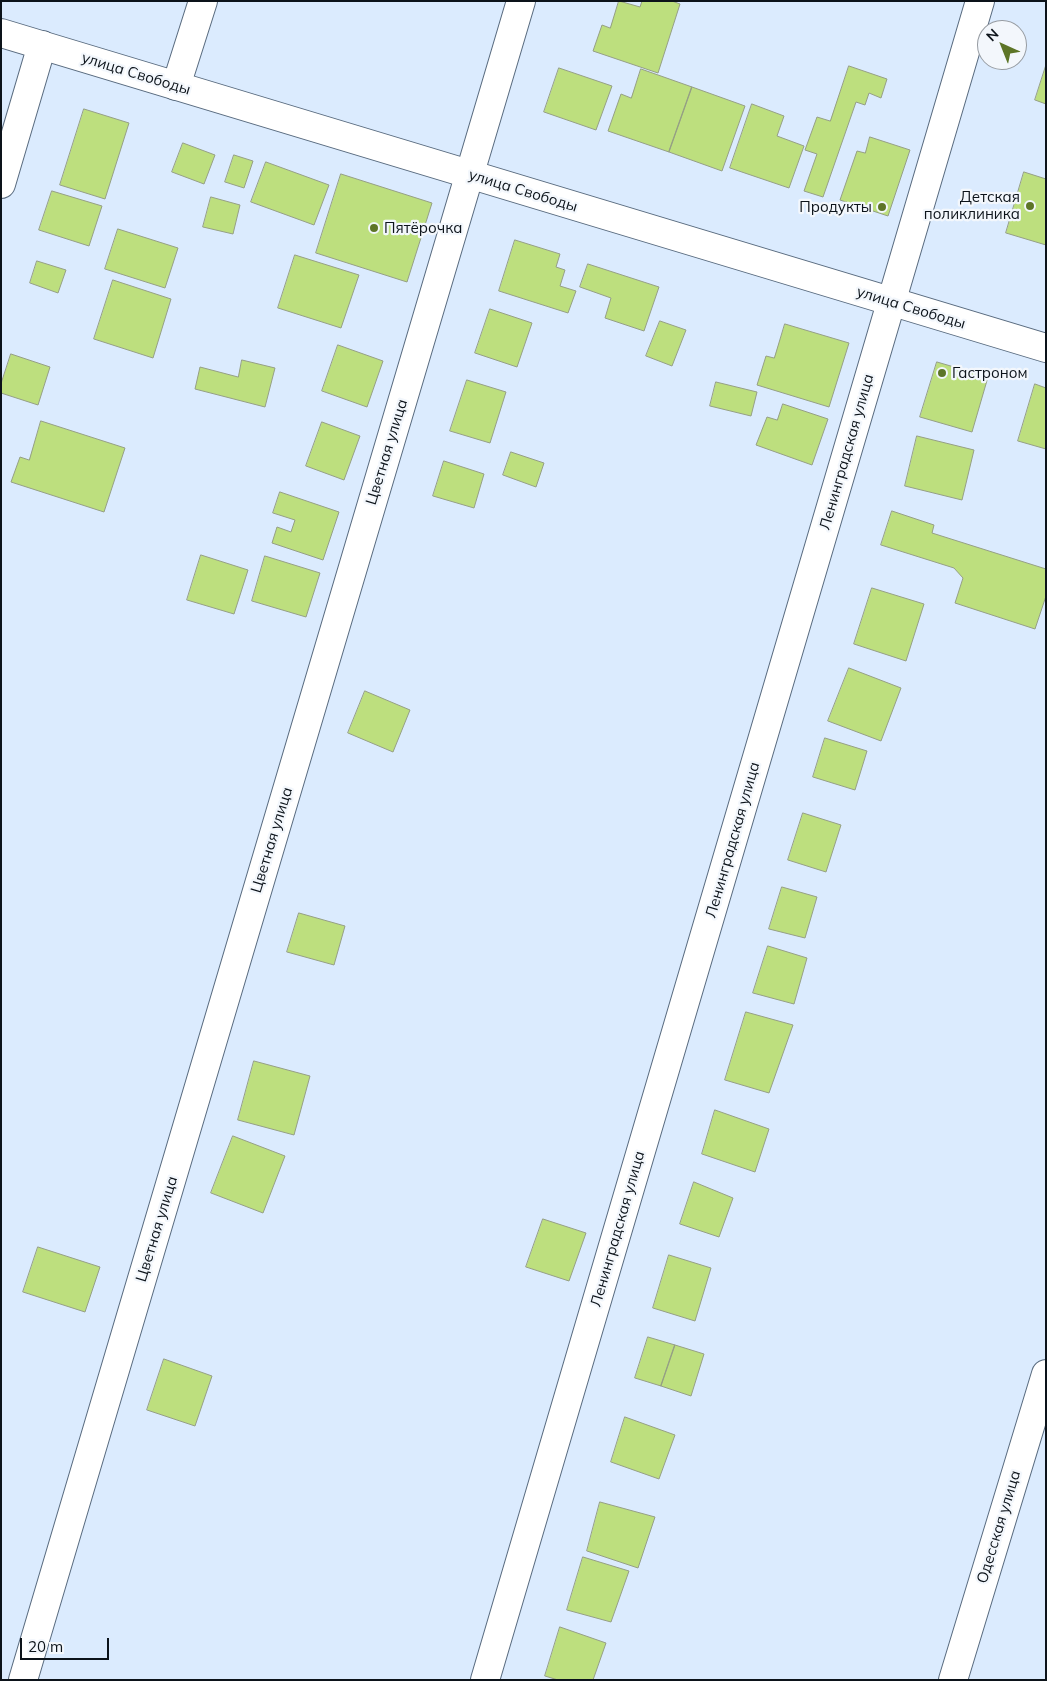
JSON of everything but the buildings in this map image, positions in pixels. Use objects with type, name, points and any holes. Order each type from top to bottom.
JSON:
[{"type":"street","points":[[176,86],[203,1]]},
{"type":"street","name":"Цветная улица","points":[[23,1680],[521,1]]},
{"type":"street","name":"Ленинградская улица","points":[[485,1680],[980,1]]},
{"type":"street","name":"улица Свободы","points":[[1,33],[1046,348]]},
{"type":"street","points":[[1,184],[42,46]]},
{"type":"street","name":"Одесская улица","points":[[953,1680],[1046,1374]]},
{"type":"place","name":"Детская поликлиника","points":[[1030,206]]},
{"type":"place","name":"Продукты","points":[[882,207]]},
{"type":"place","name":"Пятёрочка","points":[[374,228]]},
{"type":"place","name":"Гастроном","points":[[942,373]]}]
